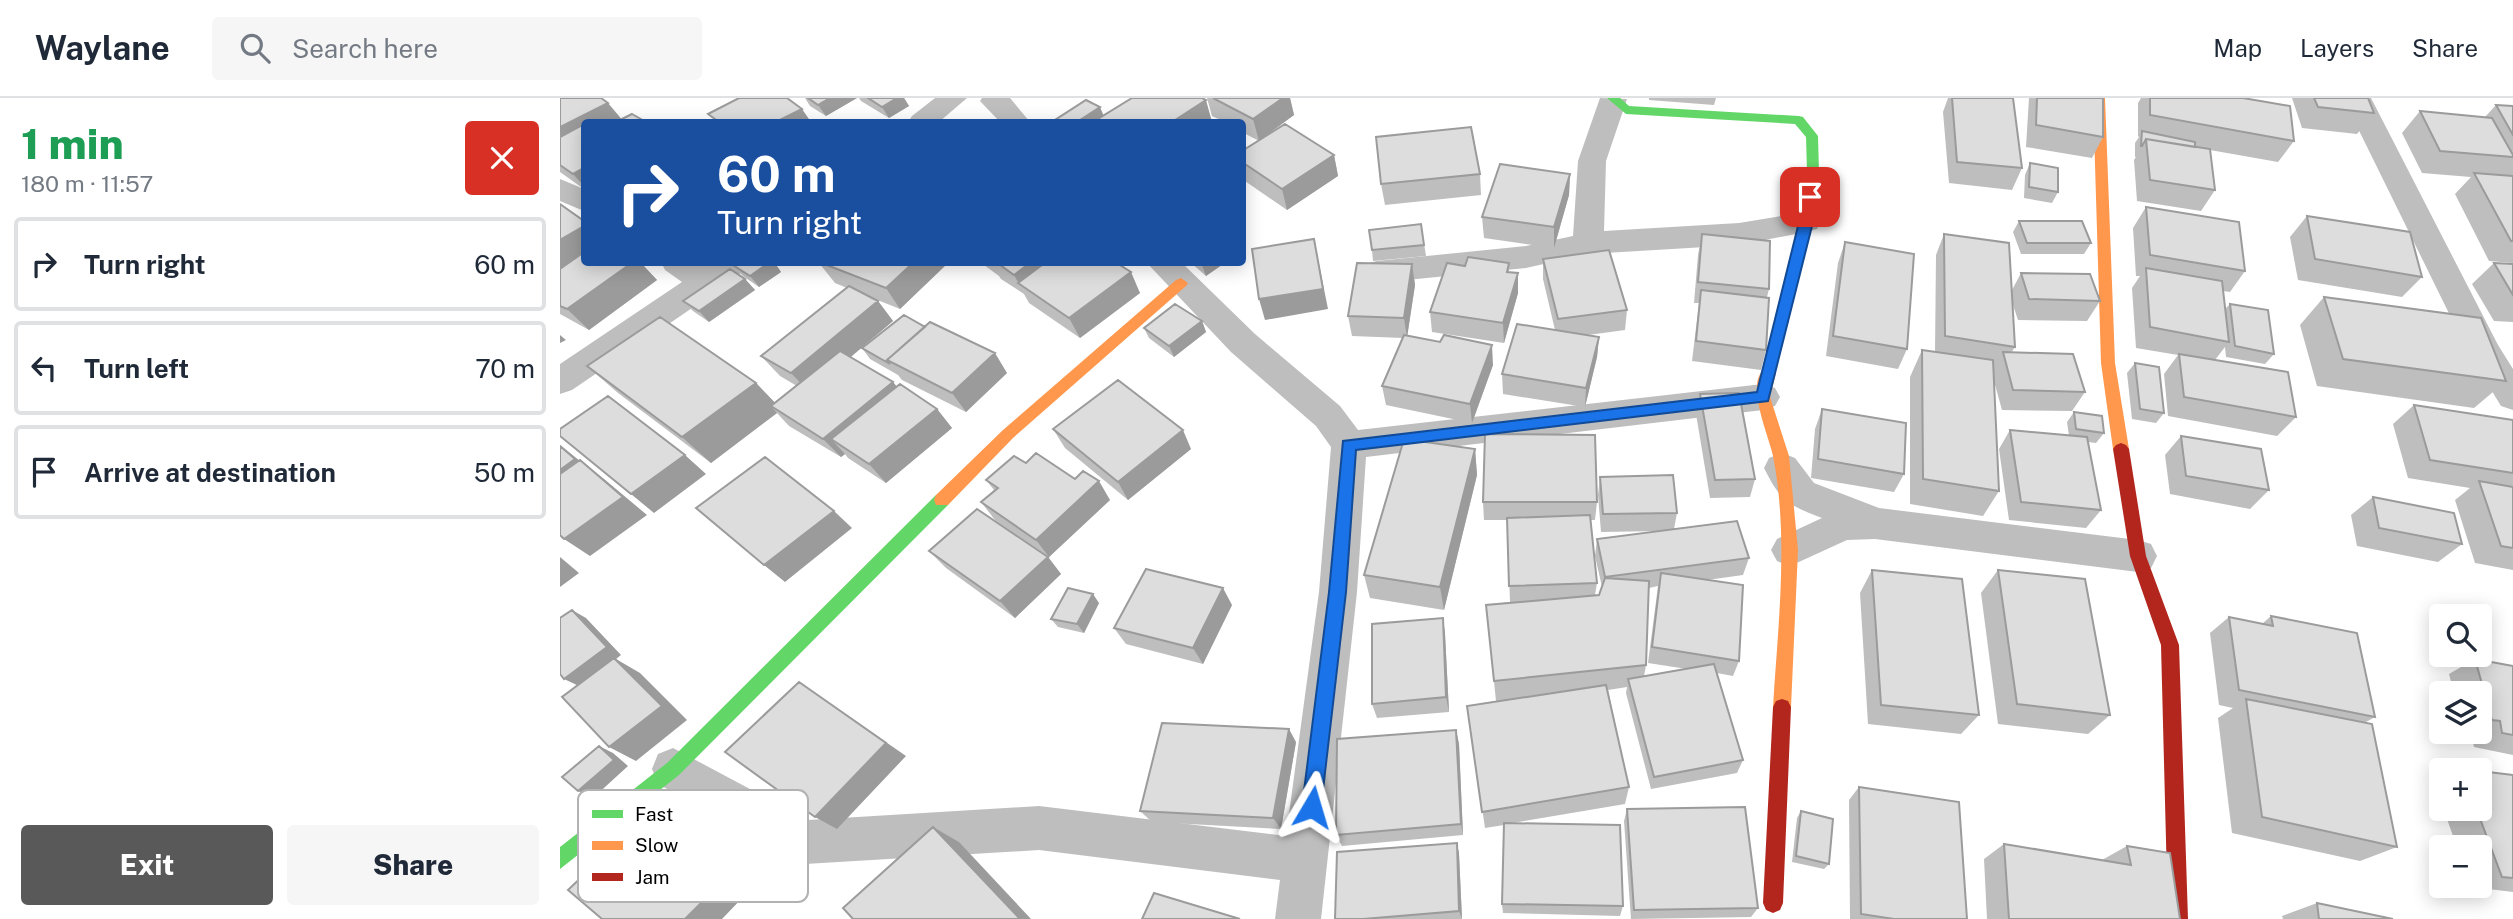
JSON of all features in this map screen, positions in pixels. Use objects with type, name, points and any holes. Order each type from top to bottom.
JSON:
[{"type":"street","points":[[926,119],[953,98]]},
{"type":"street","points":[[996,98],[994,101],[1013,119]]},
{"type":"street","points":[[1588,243],[1592,161],[1613,98],[1626,110],[1799,120],[1812,135],[1813,172],[1806,222],[1763,397],[1781,456],[1790,550],[1773,903]]},
{"type":"street","points":[[2099,98],[2108,363],[2138,556],[2170,645],[2178,919]]},
{"type":"street","points":[[2357,98],[2485,352],[2513,397]]},
{"type":"street","points":[[560,189],[581,200]]},
{"type":"street","points":[[1377,272],[1526,257],[1588,243],[1740,234],[1806,222]]},
{"type":"street","points":[[682,266],[706,283]]},
{"type":"street","points":[[560,381],[729,266]]},
{"type":"street","points":[[647,790],[673,769],[1171,272],[1243,343],[1328,415],[1349,445],[1338,592],[1298,919]]},
{"type":"street","points":[[1349,445],[1763,397]]},
{"type":"street","points":[[1782,468],[1801,494],[1875,523]]},
{"type":"street","points":[[1790,550],[1843,525],[1875,523],[2138,556]]},
{"type":"street","points":[[673,769],[711,790]]},
{"type":"street","points":[[808,842],[1039,828],[1305,862]]},
{"type":"street","points":[[560,859],[578,845]]},
{"type":"building","points":[[560,98],[601,98],[608,103],[560,127]]},
{"type":"building","points":[[739,98],[787,98],[802,109],[782,119],[715,119],[708,114]]},
{"type":"building","points":[[808,98],[830,98],[818,105]]},
{"type":"building","points":[[868,98],[897,98],[882,107]]},
{"type":"building","points":[[1132,98],[1206,100],[1177,119],[1098,119]]},
{"type":"building","points":[[1213,98],[1283,98],[1253,119]]},
{"type":"building","points":[[1952,98],[2013,98],[2022,168],[1957,162]]},
{"type":"building","points":[[2037,98],[2103,98],[2103,137],[2036,125]]},
{"type":"building","points":[[2150,98],[2243,98],[2290,106],[2294,141],[2150,115]]},
{"type":"building","points":[[2314,98],[2368,98],[2374,113],[2318,107]]},
{"type":"building","points":[[1086,100],[1100,107],[1082,119],[1057,119]]},
{"type":"building","points":[[2496,105],[2513,106],[2513,135]]},
{"type":"building","points":[[2420,111],[2492,118],[2513,157],[2440,151]]},
{"type":"building","points":[[632,114],[641,119],[622,119]]},
{"type":"building","points":[[1285,124],[1334,155],[1282,189],[1246,165],[1246,148]]},
{"type":"building","points":[[581,126],[581,170],[573,174],[560,165],[560,137]]},
{"type":"building","points":[[1471,127],[1480,174],[1381,184],[1376,137]]},
{"type":"building","points":[[2142,131],[2195,142],[2195,147],[2146,139],[2141,146]]},
{"type":"building","points":[[2146,139],[2210,149],[2215,190],[2150,180]]},
{"type":"building","points":[[2030,163],[2058,168],[2058,192],[2029,187]]},
{"type":"building","points":[[1500,164],[1570,174],[1554,227],[1482,217]]},
{"type":"building","points":[[2474,173],[2513,176],[2513,241],[2511,241]]},
{"type":"building","points":[[560,204],[581,219],[581,228],[560,240]]},
{"type":"building","points":[[2146,207],[2239,222],[2245,271],[2150,255]]},
{"type":"building","points":[[2307,216],[2410,232],[2422,277],[2315,259]]},
{"type":"building","points":[[2019,221],[2082,221],[2091,243],[2027,243]]},
{"type":"building","points":[[1421,224],[1424,245],[1372,250],[1369,230]]},
{"type":"building","points":[[1702,234],[1770,241],[1769,289],[1698,282]]},
{"type":"building","points":[[1944,234],[2009,243],[2015,347],[1945,336]]},
{"type":"building","points":[[1314,239],[1323,289],[1259,299],[1252,249]]},
{"type":"building","points":[[1845,242],[1914,254],[1907,349],[1833,336]]},
{"type":"building","points":[[1609,250],[1627,310],[1558,319],[1543,259]]},
{"type":"building","points":[[581,254],[581,266],[627,266],[567,309],[560,306],[560,269]]},
{"type":"building","points":[[1468,257],[1509,263],[1507,272],[1518,273],[1503,323],[1430,312],[1447,263],[1465,266]]},
{"type":"building","points":[[1357,263],[1412,264],[1404,318],[1348,316]]},
{"type":"building","points":[[2494,263],[2513,264],[2513,295]]},
{"type":"building","points":[[735,266],[764,266],[750,276]]},
{"type":"building","points":[[829,266],[910,266],[886,288]]},
{"type":"building","points":[[1002,266],[1026,266],[1014,275]]},
{"type":"building","points":[[1041,266],[1121,266],[1131,272],[1069,318],[1018,283]]},
{"type":"building","points":[[2146,268],[2222,281],[2229,342],[2150,327]]},
{"type":"building","points":[[730,269],[745,279],[699,311],[683,301]]},
{"type":"building","points":[[2021,273],[2090,274],[2100,301],[2029,299]]},
{"type":"building","points":[[849,286],[878,301],[791,373],[761,356]]},
{"type":"building","points":[[1701,290],[1769,298],[1766,350],[1696,341]]},
{"type":"building","points":[[2324,297],[2481,318],[2506,381],[2343,359]]},
{"type":"building","points":[[1175,304],[1202,321],[1169,346],[1144,328]]},
{"type":"building","points":[[2230,304],[2268,310],[2274,354],[2235,346]]},
{"type":"building","points":[[904,315],[925,327],[887,360],[890,364],[862,348]]},
{"type":"building","points":[[660,317],[756,383],[682,437],[587,366]]},
{"type":"building","points":[[930,322],[995,353],[952,393],[887,360]]},
{"type":"building","points":[[1517,324],[1599,337],[1586,388],[1502,374]]},
{"type":"building","points":[[1404,335],[1440,342],[1444,335],[1492,345],[1470,404],[1382,386]]},
{"type":"building","points":[[1922,350],[1993,360],[1999,491],[1923,479]]},
{"type":"building","points":[[840,351],[893,382],[823,439],[771,406]]},
{"type":"building","points":[[2003,352],[2073,354],[2085,392],[2013,390]]},
{"type":"building","points":[[2179,354],[2288,372],[2296,417],[2184,397]]},
{"type":"building","points":[[2135,363],[2159,367],[2164,413],[2140,409]]},
{"type":"building","points":[[1118,380],[1183,430],[1118,482],[1053,429]]},
{"type":"building","points":[[900,384],[937,409],[869,464],[831,439]]},
{"type":"building","points":[[1739,393],[1755,479],[1715,480],[1700,394]]},
{"type":"building","points":[[608,396],[685,455],[631,494],[560,436],[560,429]]},
{"type":"building","points":[[2414,405],[2513,420],[2513,473],[2430,460]]},
{"type":"building","points":[[1822,409],[1906,423],[1904,474],[1818,459]]},
{"type":"building","points":[[2074,412],[2102,416],[2104,433],[2076,429]]},
{"type":"building","points":[[2010,430],[2087,437],[2101,510],[2021,502]]},
{"type":"building","points":[[1485,434],[1595,435],[1597,502],[1483,502]]},
{"type":"building","points":[[2181,436],[2261,449],[2269,490],[2186,476]]},
{"type":"building","points":[[1404,439],[1475,449],[1440,587],[1364,575]]},
{"type":"building","points":[[560,446],[575,459],[560,470]]},
{"type":"building","points":[[1036,453],[1075,479],[1083,471],[1099,481],[1036,540],[981,502],[998,488],[986,480],[1014,456],[1026,463]]},
{"type":"building","points":[[765,457],[834,511],[764,565],[696,508]]},
{"type":"building","points":[[580,460],[623,497],[564,539],[560,535],[560,474]]},
{"type":"building","points":[[1673,475],[1677,513],[1603,514],[1600,477]]},
{"type":"building","points":[[2479,481],[2513,487],[2513,548],[2501,546]]},
{"type":"building","points":[[2373,497],[2454,513],[2462,544],[2379,528]]},
{"type":"building","points":[[977,509],[1048,557],[1000,601],[929,551]]},
{"type":"building","points":[[1590,515],[1597,583],[1509,586],[1507,518]]},
{"type":"building","points":[[1737,521],[1749,558],[1605,577],[1597,539]]},
{"type":"building","points":[[1146,569],[1223,588],[1193,648],[1114,628]]},
{"type":"building","points":[[1872,570],[1962,579],[1979,715],[1881,705]]},
{"type":"building","points":[[1998,570],[2085,579],[2110,715],[2017,704]]},
{"type":"building","points":[[1661,573],[1743,585],[1739,661],[1652,647]]},
{"type":"building","points":[[1605,578],[1649,581],[1646,665],[1494,681],[1486,605],[1599,595]]},
{"type":"building","points":[[1068,588],[1093,594],[1077,624],[1051,619]]},
{"type":"building","points":[[572,610],[607,647],[564,679],[560,674],[560,618]]},
{"type":"building","points":[[2271,616],[2357,633],[2375,717],[2239,690],[2229,617],[2273,626]]},
{"type":"building","points":[[1443,618],[1446,697],[1372,704],[1372,624]]},
{"type":"building","points":[[614,658],[662,706],[609,747],[562,697]]},
{"type":"building","points":[[2492,662],[2513,666],[2513,735],[2502,733],[2500,721],[2492,720],[2492,681],[2481,681],[2477,667],[2492,667]]},
{"type":"building","points":[[1714,664],[1743,760],[1654,777],[1628,679]]},
{"type":"building","points":[[799,682],[886,743],[815,817],[808,812],[808,790],[778,790],[725,752]]},
{"type":"building","points":[[1606,685],[1629,787],[1482,812],[1467,706]]},
{"type":"building","points":[[2246,699],[2372,724],[2397,847],[2262,817]]},
{"type":"building","points":[[1162,723],[1289,729],[1273,818],[1140,811]]},
{"type":"building","points":[[1456,730],[1461,824],[1336,835],[1337,739]]},
{"type":"building","points":[[599,746],[614,760],[578,791],[562,777]]},
{"type":"building","points":[[2492,772],[2513,775],[2513,878],[2502,877],[2492,850],[2492,835],[2486,835],[2481,821],[2492,821]]},
{"type":"building","points":[[1859,787],[1959,802],[1967,919],[1894,919],[1861,914]]},
{"type":"building","points":[[1745,807],[1758,908],[1634,910],[1627,809]]},
{"type":"building","points":[[1801,811],[1833,819],[1829,864],[1796,856]]},
{"type":"building","points":[[1504,823],[1620,825],[1623,906],[1502,904]]},
{"type":"building","points":[[933,827],[1020,919],[853,919],[843,908]]},
{"type":"building","points":[[1457,843],[1459,911],[1335,919],[1337,852]]},
{"type":"building","points":[[2004,844],[2131,865],[2127,846],[2170,853],[2180,919],[2009,919]]},
{"type":"building","points":[[578,881],[578,899],[568,890]]},
{"type":"building","points":[[1154,893],[1240,919],[1142,919]]},
{"type":"building","points":[[582,902],[702,902],[685,919],[602,919]]},
{"type":"building","points":[[2317,903],[2393,919],[2319,919]]},
{"type":"traffic: fast","points":[[1613,98],[1626,110],[1799,120],[1812,136],[1813,172],[1806,222],[1769,373]]},
{"type":"traffic: fast","points":[[647,790],[673,769],[942,500]]},
{"type":"traffic: fast","points":[[560,859],[578,845]]},
{"type":"traffic: slow","points":[[2099,98],[2108,363],[2121,449]]},
{"type":"traffic: slow","points":[[942,500],[1008,434],[1181,283]]},
{"type":"traffic: slow","points":[[1769,373],[1763,397],[1781,456],[1790,550],[1782,707]]},
{"type":"traffic: jam","points":[[2121,449],[2138,556],[2170,645],[2178,919]]},
{"type":"traffic: jam","points":[[1773,903],[1782,707]]},
{"type":"route","points":[[1312,807],[1338,592],[1349,445],[1763,397],[1810,197]]}]
